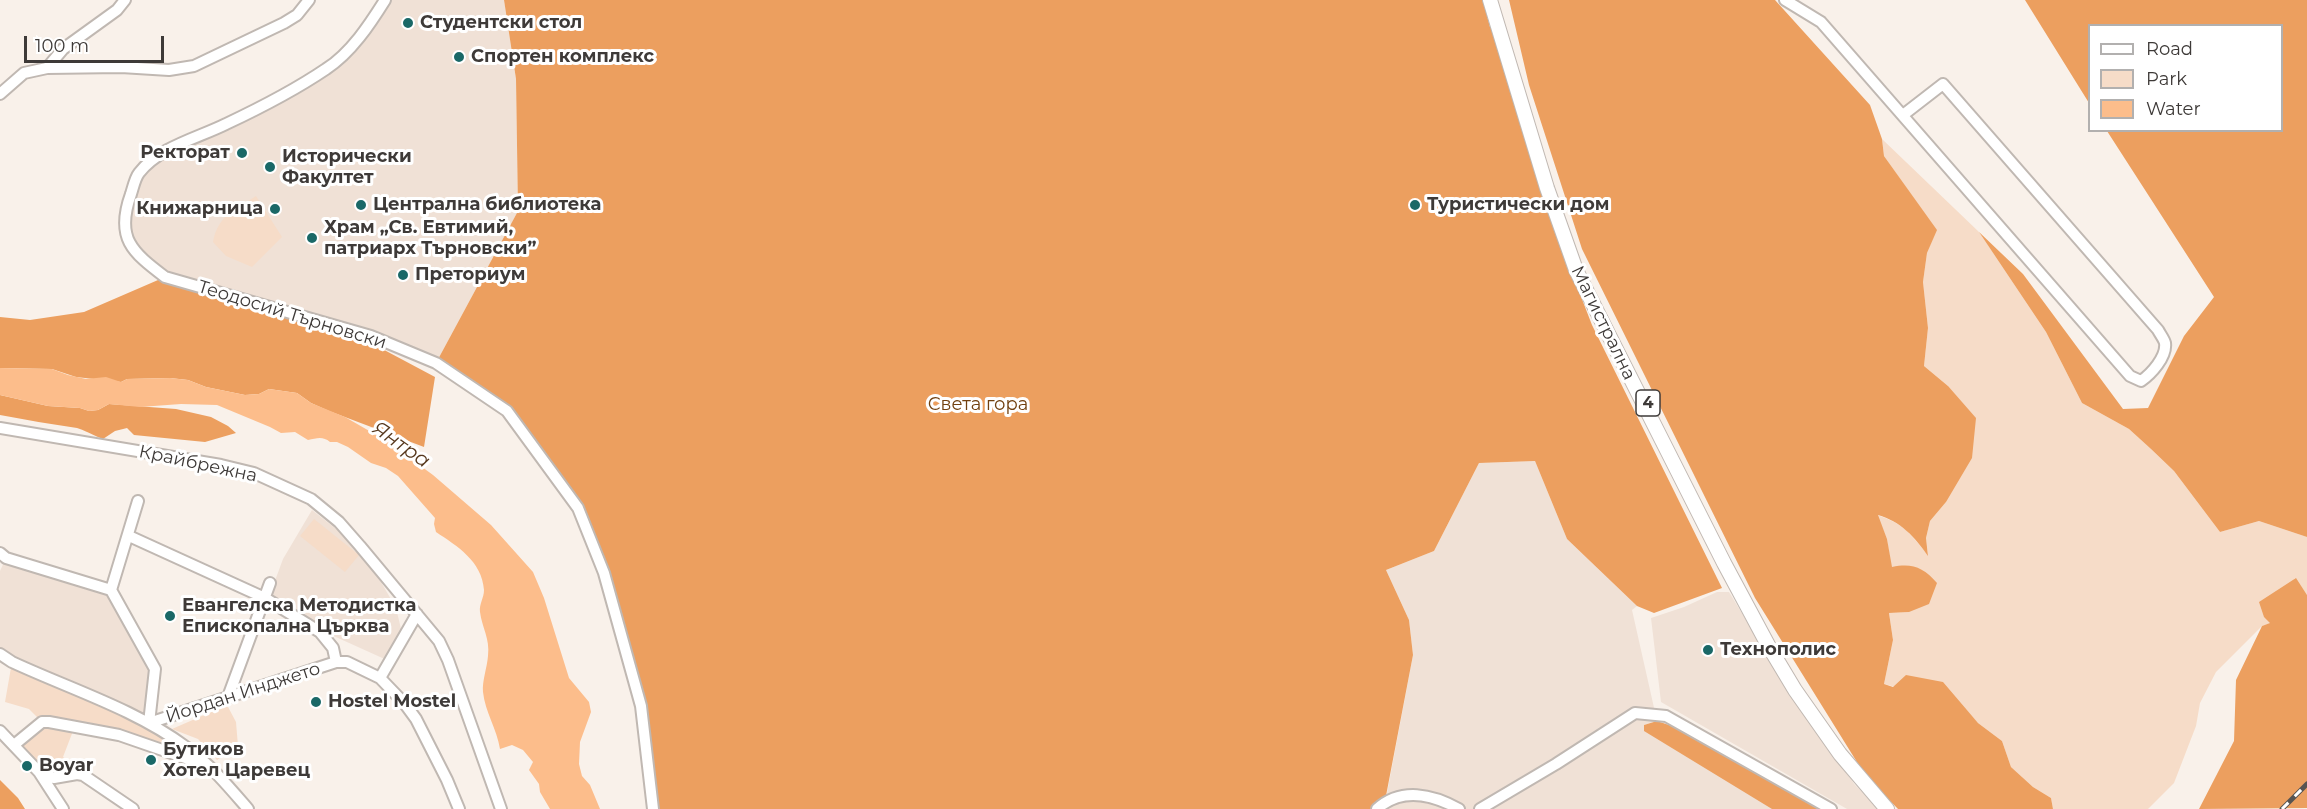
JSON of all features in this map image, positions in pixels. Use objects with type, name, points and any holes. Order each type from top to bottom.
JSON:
[{"type":"main road","name":"Магистрална","points":[[1490,0],[1547,188],[1576,270],[1718,552],[1768,645],[1814,718],[1887,809]]},
{"type":"main road","name":"Магистрална","points":[[1498,0],[1552,187],[1581,268],[1632,372],[1768,633],[1800,687],[1860,778]]},
{"type":"street","points":[[47,68],[63,49],[117,10],[125,0]]},
{"type":"street","points":[[0,94],[24,73],[47,68],[121,67],[169,70],[194,66],[284,23],[297,15],[309,0]]},
{"type":"street","name":"Теодосий Търновски","points":[[386,0],[361,34],[328,68],[226,124],[158,156],[138,174],[127,206],[124,230],[129,243],[139,257],[165,278],[371,336],[436,363],[507,411],[578,508],[604,573],[641,706],[653,809]]},
{"type":"street","points":[[1785,0],[1821,22],[2130,376],[2141,381],[2150,375],[2164,351],[2165,343],[2158,330],[1943,84],[1903,115]]},
{"type":"street","name":"Крайбрежна","points":[[0,428],[221,465],[254,473],[311,499],[339,522],[439,641],[448,660],[501,809]]},
{"type":"street","points":[[111,590],[138,501]]},
{"type":"street","points":[[129,536],[265,598],[320,632],[333,648],[336,662],[347,662],[380,678],[416,719],[459,809]]},
{"type":"street","points":[[0,553],[6,558],[111,590],[155,669],[149,723]]},
{"type":"street","points":[[228,698],[270,583]]},
{"type":"street","points":[[380,678],[417,614]]},
{"type":"street","points":[[0,654],[20,666],[149,723],[187,747],[209,766],[248,809]]},
{"type":"street","name":"Йордан Инджето","points":[[149,723],[336,662]]},
{"type":"street","points":[[1480,809],[1635,713],[1666,716],[1831,809]]},
{"type":"street","points":[[14,745],[42,722],[49,722],[119,735],[209,766]]},
{"type":"street","points":[[0,731],[39,772],[57,796],[63,809]]},
{"type":"street","points":[[39,772],[54,778],[66,777]]},
{"type":"street","points":[[57,796],[58,787],[66,777],[71,774],[83,775],[133,809]]},
{"type":"street","points":[[1377,809],[1385,801],[1400,795],[1427,796],[1459,809]]},
{"type":"shaded area","points":[[385,0],[504,0],[516,79],[518,211],[436,363],[371,336],[165,277],[129,243],[127,206],[138,174],[158,156],[328,68]]},
{"type":"shaded area","points":[[1535,461],[1567,539],[1637,606],[1632,610],[1657,721],[1644,725],[1782,809],[1384,809],[1413,655],[1409,620],[1386,570],[1434,551],[1479,463]]},
{"type":"shaded area","points":[[312,510],[340,532],[377,575],[396,608],[403,637],[389,661],[327,633],[269,597],[283,559]]},
{"type":"shaded area","points":[[6,558],[111,590],[155,669],[149,723],[0,654],[0,571]]},
{"type":"shaded area","points":[[1717,592],[1729,592],[1786,686],[1855,785],[1880,809],[1847,809],[1661,702],[1651,618],[1684,607]]},
{"type":"green space","name":"Света гора","points":[[504,0],[1483,0],[1561,245],[1592,325],[1722,588],[1654,613],[1637,606],[1567,539],[1535,461],[1479,463],[1434,551],[1386,570],[1409,620],[1413,655],[1385,801],[1377,809],[653,809],[641,706],[578,508],[507,411],[436,363],[518,211],[516,79]]},
{"type":"green space","points":[[1509,0],[1775,0],[1870,105],[1882,139],[1884,156],[1937,230],[1927,253],[1923,282],[1928,328],[1924,366],[1948,386],[1976,418],[1972,458],[1946,502],[1930,521],[1926,538],[1928,556],[1906,531],[1893,521],[1878,515],[1887,539],[1892,567],[1917,568],[1927,573],[1937,583],[1929,604],[1909,612],[1889,613],[1893,640],[1884,684],[1893,687],[1906,675],[1943,682],[1978,723],[2002,741],[2011,767],[2033,787],[2051,798],[2053,809],[1898,809],[1865,775],[1755,598],[1582,249],[1529,85]]},
{"type":"green space","points":[[2025,0],[2307,0],[2307,537],[2259,521],[2220,532],[2174,471],[2151,449],[2129,429],[2082,403],[2046,332],[1979,232],[2023,274],[2123,409],[2148,408],[2184,336],[2214,297],[2108,132],[2283,132],[2283,24],[2088,24],[2088,101]]},
{"type":"green space","points":[[1882,139],[1979,232],[2046,332],[2082,403],[2129,429],[2151,449],[2174,471],[2220,532],[2259,521],[2307,537],[2307,595],[2295,578],[2271,623],[2262,626],[2216,672],[2200,703],[2196,726],[2174,783],[2148,809],[2053,809],[2051,798],[2033,787],[2011,767],[2002,741],[1978,723],[1960,704],[1884,684],[1893,640],[1889,613],[1909,612],[1891,567],[1887,539],[1877,515],[1901,526],[1928,555],[1926,538],[1930,521],[1946,502],[1948,386],[1924,366],[1928,328],[1923,282],[1927,253],[1936,230],[1884,156]]},
{"type":"green space","points":[[256,196],[282,237],[252,267],[226,256],[213,242],[223,219]]},
{"type":"green space","points":[[165,277],[373,344],[435,377],[424,447],[329,411],[311,403],[297,393],[269,389],[259,394],[245,395],[206,387],[188,380],[170,378],[127,379],[121,382],[76,377],[52,369],[0,368],[0,317],[30,320],[84,312]]},
{"type":"green space","points":[[0,395],[48,406],[80,408],[89,411],[98,410],[109,404],[176,409],[211,417],[236,433],[205,442],[134,435],[127,428],[115,431],[103,439],[77,428],[0,415]]},
{"type":"green space","points":[[314,519],[359,555],[345,572],[300,536]]},
{"type":"green space","points":[[2296,578],[2307,595],[2307,808],[2199,809],[2234,741],[2236,680],[2262,626],[2270,623],[2264,617],[2259,602]]},
{"type":"green space","points":[[12,662],[137,717],[209,766],[147,743],[73,731],[63,757],[85,772],[54,778],[14,745],[42,722],[29,709],[5,702]]},
{"type":"green space","points":[[227,705],[236,722],[238,746],[217,760],[198,739],[172,729]]},
{"type":"green space","points":[[1657,721],[1672,726],[1823,809],[1772,809],[1644,731],[1644,725]]},
{"type":"green space","points":[[0,780],[18,798],[25,809],[0,809]]},
{"type":"water","points":[[0,368],[52,369],[86,379],[106,377],[121,382],[127,379],[170,378],[188,380],[206,387],[245,395],[259,394],[269,389],[297,393],[311,403],[345,417],[385,440],[433,475],[491,525],[533,572],[544,598],[569,678],[589,702],[591,712],[580,742],[579,764],[582,776],[590,785],[600,809],[550,809],[540,792],[539,784],[529,770],[533,762],[523,750],[512,745],[500,749],[483,692],[488,650],[480,612],[484,590],[479,571],[467,555],[436,532],[435,518],[398,476],[337,442],[320,438],[308,440],[295,432],[281,433],[217,405],[181,404],[140,407],[109,404],[98,410],[89,411],[80,408],[48,406],[0,395]]},
{"type":"railway","points":[[2282,809],[2307,784]]},
{"type":"place","name":"Студентски стол","points":[[408,23]]},
{"type":"place","name":"Спортен комплекс","points":[[459,57]]},
{"type":"place","name":"Ректорат","points":[[242,153]]},
{"type":"place","name":"Исторически Факултет","points":[[270,167]]},
{"type":"place","name":"Централна библиотека","points":[[361,205]]},
{"type":"place","name":"Туристически дом","points":[[1415,205]]},
{"type":"place","name":"Книжарница","points":[[275,209]]},
{"type":"place","name":"Храм „Св. Евтимий, патриарх Търновски”","points":[[312,238]]},
{"type":"place","name":"Преториум","points":[[403,275]]},
{"type":"place","name":"Евангелска Методистка Епископална Църква","points":[[170,616]]},
{"type":"place","name":"Технополис","points":[[1708,650]]},
{"type":"place","name":"Hostel Mostel","points":[[316,702]]},
{"type":"place","name":"Бутиков Хотел Царевец","points":[[151,760]]},
{"type":"place","name":"Boyar","points":[[27,766]]},
{"type":"water label","name":"Янтра","points":[[401,445]]}]
